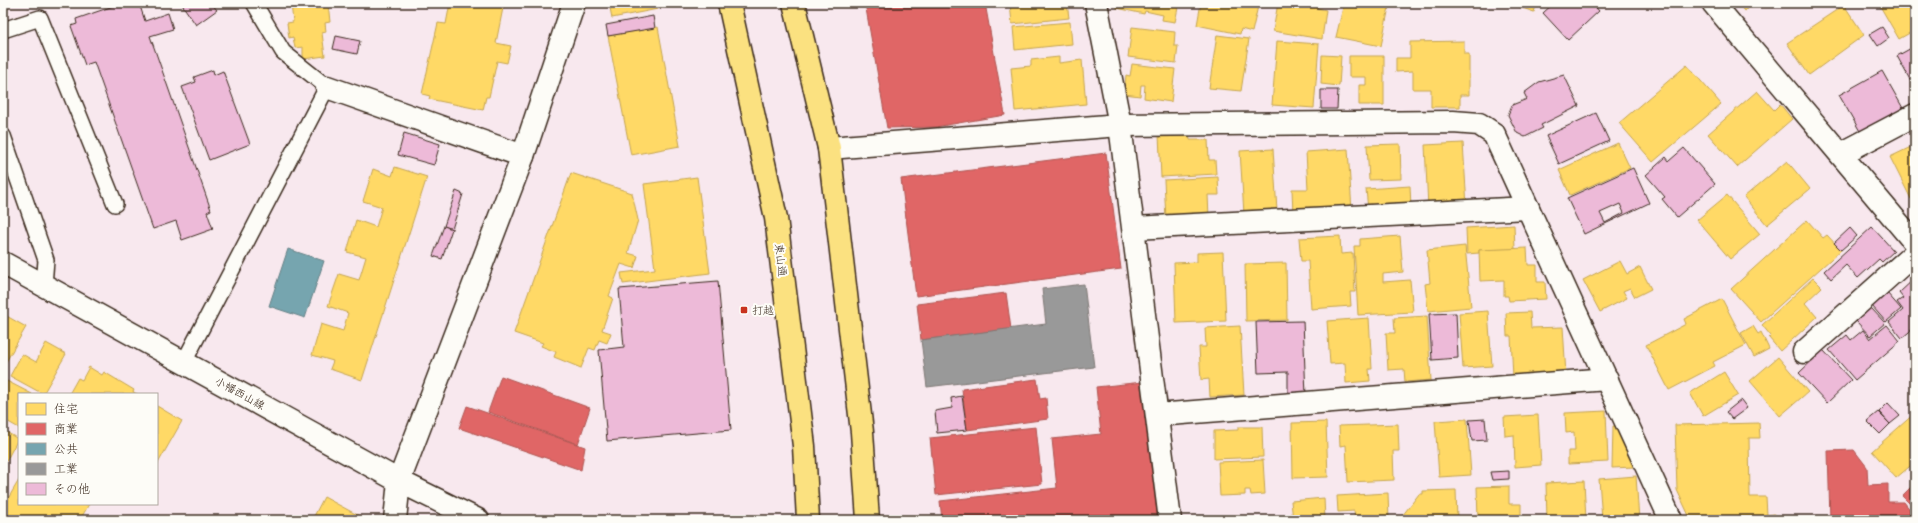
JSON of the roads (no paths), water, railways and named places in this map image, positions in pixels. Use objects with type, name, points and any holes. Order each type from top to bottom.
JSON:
[{"type":"main road","name":"東山通","points":[[729,3],[776,218],[804,446],[808,520]]},
{"type":"main road","points":[[794,3],[829,148],[862,432],[868,520]]},
{"type":"street","points":[[395,520],[399,481],[523,156],[574,3]]},
{"type":"street","points":[[1096,3],[1120,125],[1170,520]]},
{"type":"street","points":[[1713,3],[1915,243]]},
{"type":"street","points":[[327,87],[523,156]]},
{"type":"street","points":[[1840,154],[1915,115]]},
{"type":"street","points":[[829,148],[1120,125],[1453,122],[1479,124],[1494,134],[1671,520]]},
{"type":"street","points":[[1134,228],[1528,208]]},
{"type":"street","points":[[1804,352],[1915,253]]},
{"type":"street","name":"小幡西山線","points":[[3,262],[399,481],[478,520]]},
{"type":"street","points":[[1157,415],[1607,379]]},
{"type":"lane","points":[[184,362],[327,87],[283,52],[254,3]]},
{"type":"lane","points":[[3,30],[40,18],[115,204]]},
{"type":"lane","points":[[3,136],[46,260],[44,285]]},
{"type":"place","name":"打越","points":[[744,310]]}]
